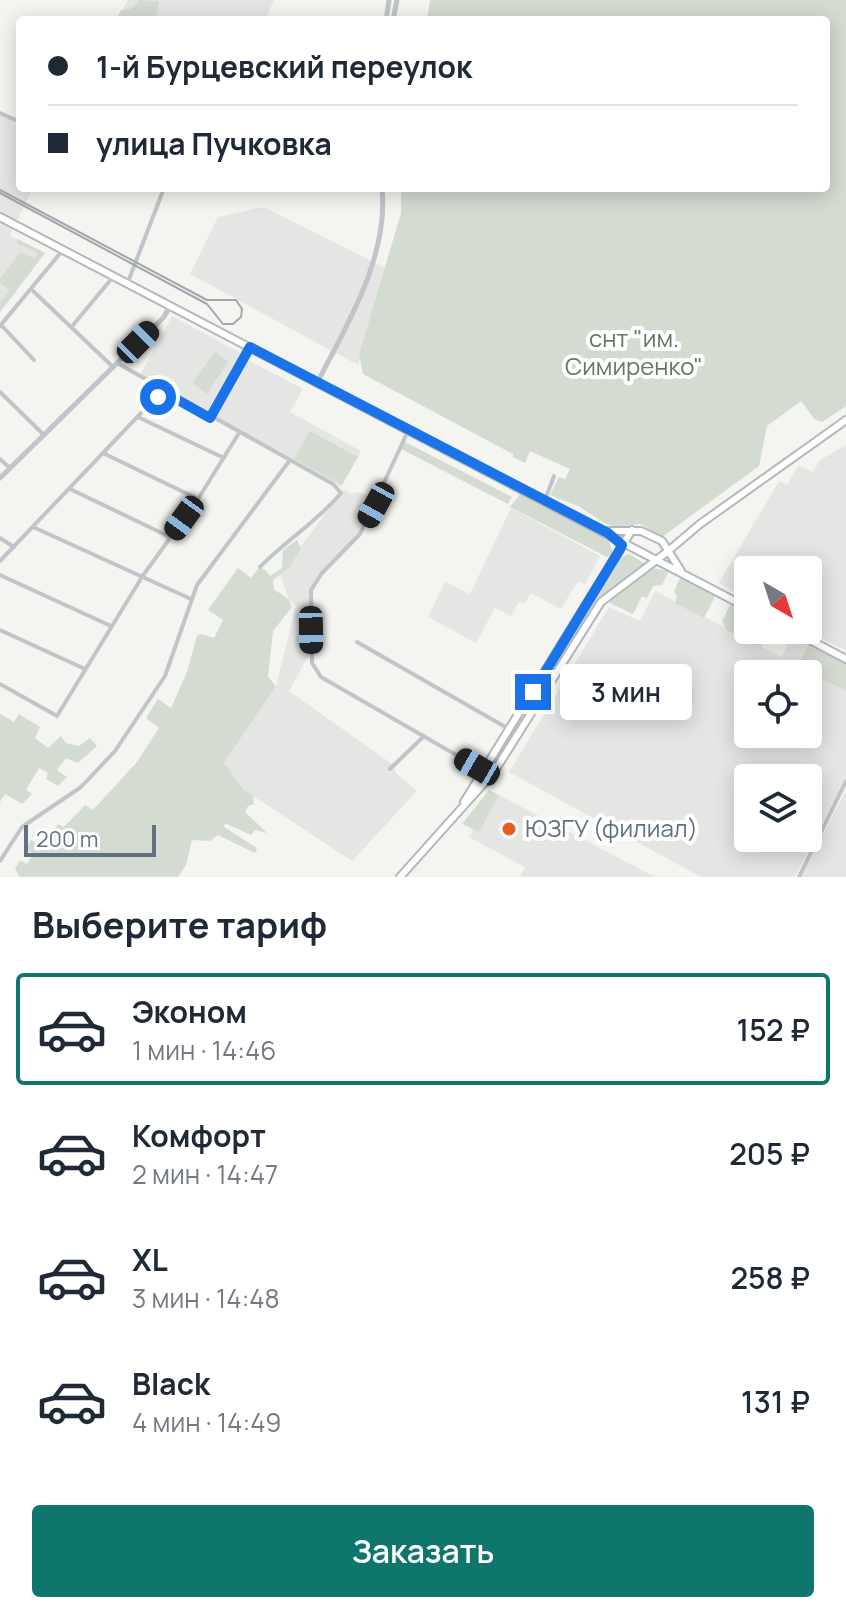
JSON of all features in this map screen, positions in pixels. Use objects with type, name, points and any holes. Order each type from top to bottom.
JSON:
[{"type":"main road","points":[[0,217],[604,530],[624,541],[630,549],[734,601]]},
{"type":"main road","points":[[400,877],[456,815],[532,711],[601,602],[655,562],[679,539],[846,420]]},
{"type":"main road","points":[[604,530],[632,530],[662,541],[679,539]]},
{"type":"main road","points":[[484,775],[632,530]]},
{"type":"main road","points":[[662,541],[688,577]]},
{"type":"main road","points":[[818,644],[846,659]]},
{"type":"main road","points":[[524,706],[532,711]]},
{"type":"street","points":[[128,282],[162,192]]},
{"type":"street","points":[[317,383],[362,289],[382,222],[382,192]]},
{"type":"street","points":[[34,360],[0,325],[63,248]]},
{"type":"street","points":[[72,326],[103,293],[114,275]]},
{"type":"street","points":[[31,289],[115,365],[333,484],[341,493],[320,518],[280,547],[260,567]]},
{"type":"street","points":[[0,478],[164,317],[171,305]]},
{"type":"street","points":[[210,418],[250,347]]},
{"type":"street","points":[[0,561],[140,418],[162,391]]},
{"type":"street","points":[[0,392],[44,435]]},
{"type":"street","points":[[140,418],[225,458]]},
{"type":"street","points":[[409,429],[360,534],[322,573],[311,590],[312,663],[321,677],[424,736],[484,775]]},
{"type":"street","points":[[0,684],[57,716],[142,577],[198,499],[239,433]]},
{"type":"street","points":[[105,454],[198,499]]},
{"type":"street","points":[[0,459],[10,468]]},
{"type":"street","points":[[0,861],[22,827],[81,787],[115,751],[165,676],[191,599],[208,569],[290,460]]},
{"type":"street","points":[[545,500],[554,476]]},
{"type":"street","points":[[70,489],[170,537]]},
{"type":"street","points":[[33,527],[191,599]]},
{"type":"street","points":[[0,538],[14,547]]},
{"type":"street","points":[[0,575],[111,626]]},
{"type":"street","points":[[0,630],[86,670]]},
{"type":"street","points":[[357,642],[509,729]]},
{"type":"street","points":[[390,769],[424,736]]},
{"type":"street","points":[[799,877],[846,781]]},
{"type":"shaded area","points":[[128,0],[274,0],[267,16],[119,16]]},
{"type":"shaded area","points":[[0,113],[16,120],[16,192],[31,192],[10,235],[45,253],[0,312]]},
{"type":"shaded area","points":[[264,207],[385,268],[358,365],[190,274],[218,217]]},
{"type":"shaded area","points":[[172,316],[241,353],[207,412],[140,375]]},
{"type":"shaded area","points":[[246,359],[303,389],[290,412],[361,451],[341,487],[213,417]]},
{"type":"shaded area","points":[[846,445],[846,651],[822,639],[822,556],[735,556],[779,481],[787,485],[799,465],[813,472],[820,460]]},
{"type":"shaded area","points":[[344,489],[350,494],[360,492],[376,500],[358,534],[323,568],[309,591],[310,653],[289,691],[392,764],[396,773],[417,791],[352,861],[244,790],[224,763],[276,686],[296,606],[289,600],[280,574]]},
{"type":"shaded area","points":[[511,508],[600,556],[585,584],[578,581],[561,609],[531,593],[524,604],[519,602],[511,616],[495,608],[476,643],[428,617],[445,582],[470,594]]},
{"type":"shaded area","points":[[734,558],[734,591],[719,583]]},
{"type":"shaded area","points":[[655,591],[734,632],[734,644],[756,644],[781,657],[788,644],[808,644],[846,664],[846,776],[822,824],[822,764],[734,764],[734,852],[808,852],[795,877],[701,877],[509,772],[609,607],[640,621]]},
{"type":"shaded area","points":[[846,790],[846,877],[801,877],[814,852],[822,852],[822,837]]},
{"type":"shaded area","points":[[495,793],[655,877],[520,877],[525,867],[469,837]]},
{"type":"green space","points":[[139,0],[159,1],[156,16],[118,16],[121,10],[131,9]]},
{"type":"green space","name":"снт \"им. Симиренко\"","points":[[430,0],[846,0],[846,406],[822,422],[815,420],[801,401],[767,426],[759,466],[662,537],[641,524],[617,527],[606,524],[578,506],[550,495],[559,477],[565,479],[570,469],[530,451],[525,463],[363,374],[359,355],[401,213],[401,192],[830,192],[830,16],[428,16]]},
{"type":"green space","points":[[17,239],[45,253],[0,312],[0,302],[10,290],[0,283],[0,278],[21,252],[34,258],[38,253],[18,244]]},
{"type":"green space","points":[[215,351],[228,362],[207,394],[193,383]]},
{"type":"green space","points":[[310,431],[358,457],[342,485],[294,459]]},
{"type":"green space","points":[[405,442],[512,497],[508,504],[401,449]]},
{"type":"green space","points":[[521,493],[609,540],[613,554],[607,557],[510,507]]},
{"type":"green space","points":[[297,540],[301,548],[289,568],[273,580],[274,589],[289,600],[292,607],[273,631],[268,677],[276,686],[224,763],[244,790],[253,795],[254,804],[248,806],[245,812],[267,833],[255,830],[251,835],[225,823],[224,827],[257,848],[255,853],[218,835],[210,841],[192,840],[186,865],[178,877],[20,877],[15,869],[20,860],[27,864],[33,854],[26,849],[31,840],[43,846],[58,824],[64,827],[85,805],[93,810],[137,762],[159,728],[146,718],[158,699],[171,708],[187,672],[197,636],[201,634],[214,638],[223,620],[208,610],[238,568],[251,578],[258,569],[264,569],[270,576],[282,568],[283,550]]},
{"type":"green space","points":[[629,554],[647,565],[602,597],[530,706],[529,702],[618,559]]},
{"type":"green space","points":[[652,568],[669,571],[662,585],[653,586],[647,598],[642,596],[633,614],[610,603],[615,594]]},
{"type":"green space","points":[[681,576],[716,595],[704,618],[675,603],[677,597],[674,591]]},
{"type":"green space","points":[[731,603],[734,605],[734,634],[727,631],[722,621]]},
{"type":"green space","points":[[809,645],[846,664],[846,691],[822,678],[822,660],[800,660]]},
{"type":"green space","points":[[0,714],[14,722],[19,714],[40,727],[35,738],[48,748],[61,736],[66,743],[79,746],[90,738],[97,746],[78,763],[66,758],[57,770],[67,777],[58,786],[46,779],[48,773],[39,768],[26,790],[32,794],[22,804],[5,794],[0,802]]},
{"type":"green space","points":[[489,790],[499,795],[479,832],[462,824]]},
{"type":"tram line","points":[[0,190],[207,300],[236,300],[242,309],[241,317],[233,324],[223,324],[207,304],[0,193]]},
{"type":"place","name":"ЮЗГУ (филиал)","points":[[509,829]]},
{"type":"route","points":[[158,397],[162,391],[210,418],[250,347],[608,533],[622,545],[533,692]]}]
